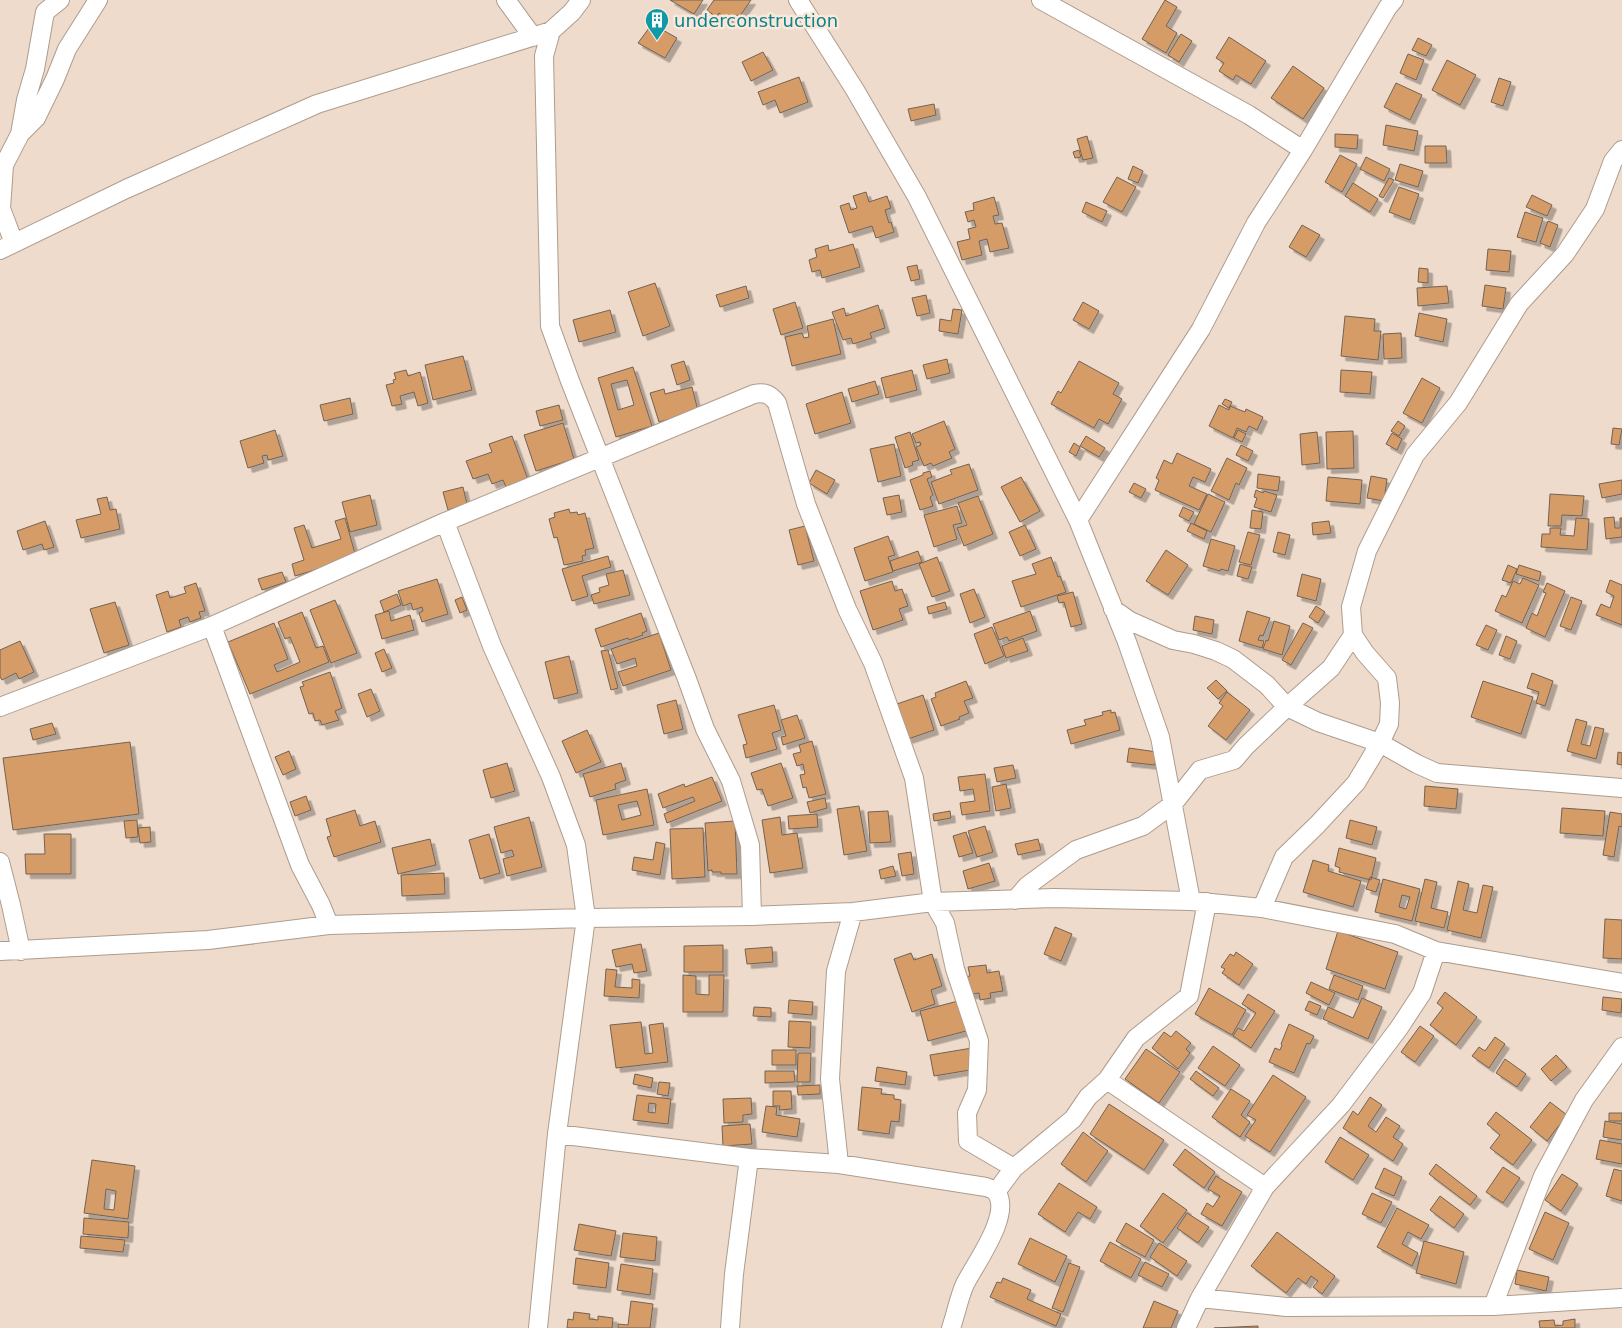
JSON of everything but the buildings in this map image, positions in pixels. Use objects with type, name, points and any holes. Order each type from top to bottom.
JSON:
[{"type":"street","points":[[60,0],[46,12],[20,134],[4,165],[1,207],[7,246],[126,189],[316,104],[551,31],[572,12],[581,0]]},
{"type":"street","points":[[20,134],[36,118],[67,49],[98,0]]},
{"type":"street","points":[[506,0],[533,37]]},
{"type":"street","points":[[798,0],[855,90],[917,197],[1078,520],[1160,737],[1173,804],[1204,925],[1189,996],[1136,1038],[1107,1080],[1088,1097],[1073,1119],[1014,1168],[996,1192]]},
{"type":"street","points":[[1040,0],[1249,116],[1303,150]]},
{"type":"street","points":[[1078,520],[1201,329],[1256,223],[1303,150],[1394,0]]},
{"type":"street","points":[[551,31],[544,56],[550,326],[705,729],[731,781],[750,845],[752,916]]},
{"type":"street","points":[[1262,908],[1284,857],[1356,783],[1389,724],[1390,703],[1387,678],[1365,653],[1353,635],[1351,607],[1367,551],[1415,455],[1458,403],[1520,304],[1564,254],[1594,209],[1613,161],[1622,150]]},
{"type":"street","points":[[0,707],[212,626],[445,522],[754,394],[762,392],[770,395],[777,403],[806,504],[847,609],[873,663],[914,778],[933,902],[945,923],[955,969],[979,1041],[977,1090],[966,1113],[968,1141],[1014,1168]]},
{"type":"street","points":[[445,522],[492,646],[551,776],[576,845],[586,918],[557,1134],[538,1328]]},
{"type":"street","points":[[1113,609],[1130,621],[1173,640],[1194,644],[1233,659],[1267,685],[1287,707],[1318,722],[1380,743],[1437,773],[1622,788]]},
{"type":"street","points":[[212,626],[300,865],[321,905],[329,925]]},
{"type":"street","points":[[1015,900],[1027,886],[1076,850],[1143,826],[1173,804],[1200,770],[1234,760],[1287,707],[1331,668],[1353,635]]},
{"type":"street","points":[[0,862],[12,905],[21,950]]},
{"type":"street","points":[[0,952],[208,940],[329,925],[586,918],[752,916],[853,912],[933,902],[1054,898],[1199,902],[1262,908],[1395,934],[1436,951],[1622,983]]},
{"type":"street","points":[[839,1164],[830,1069],[836,971],[853,912]]},
{"type":"street","points":[[1186,1328],[1200,1298],[1265,1187],[1341,1105],[1398,1028],[1422,992],[1436,951]]},
{"type":"street","points":[[1493,1306],[1543,1176],[1584,1100],[1622,1047]]},
{"type":"street","points":[[1107,1080],[1265,1187]]},
{"type":"street","points":[[557,1134],[749,1158],[839,1164],[986,1187],[996,1192],[1000,1202],[1000,1214],[989,1241],[965,1285],[951,1328]]},
{"type":"street","points":[[730,1328],[734,1274],[749,1158]]},
{"type":"street","points":[[1200,1298],[1286,1307],[1493,1306],[1622,1298]]},
{"type":"place","name":"underconstruction","points":[[657,41]]}]
